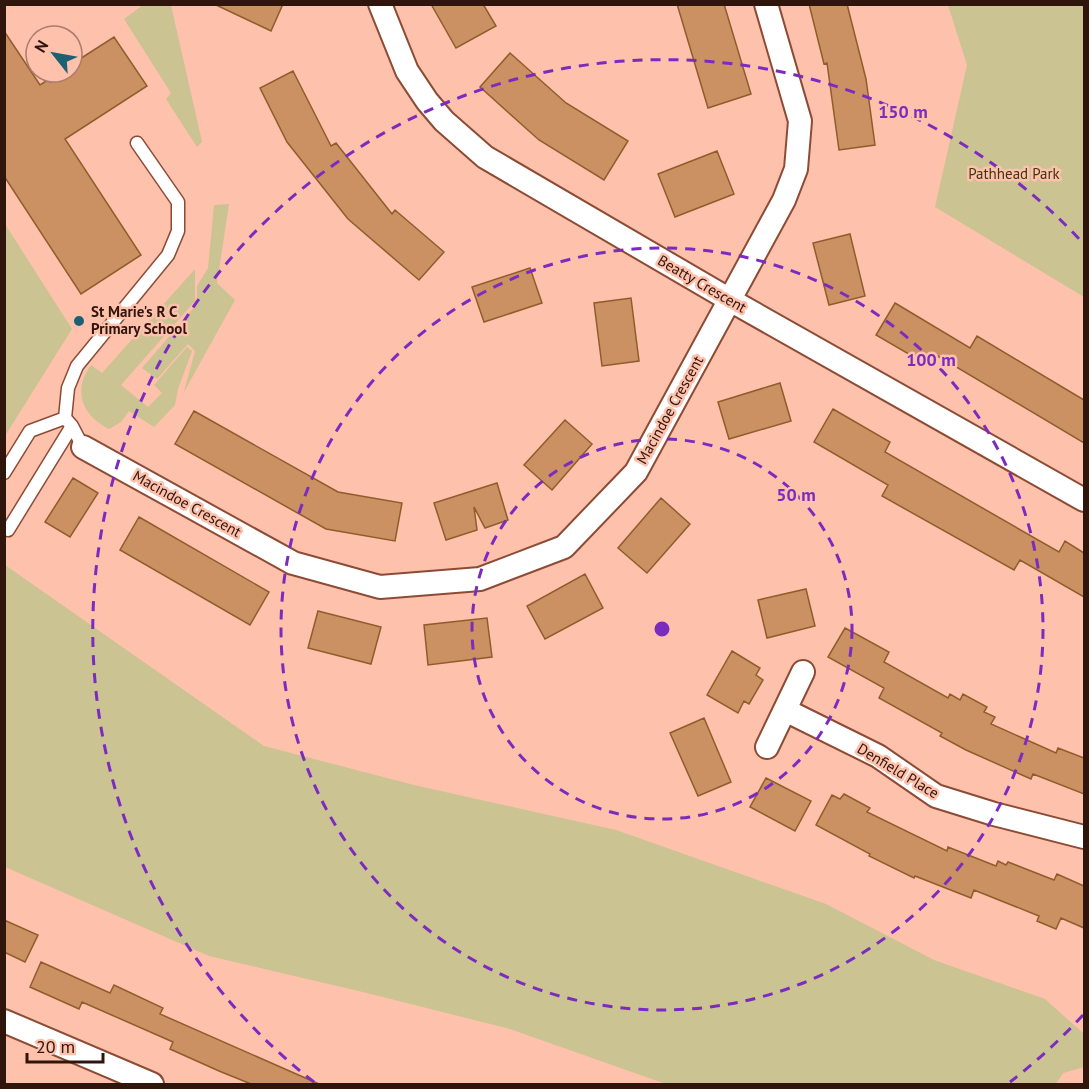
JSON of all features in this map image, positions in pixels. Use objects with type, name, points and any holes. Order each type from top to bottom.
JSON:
[{"type":"street","name":"Beatty Crescent","points":[[380,4],[407,71],[427,101],[444,121],[479,152],[510,174],[1084,500]]},
{"type":"street","name":"Macindoe Crescent","points":[[84,447],[293,562],[380,587],[480,579],[564,547],[636,472],[784,200],[796,169],[800,121],[766,4]]},
{"type":"street","points":[[766,747],[803,672]]},
{"type":"street","name":"Denfield Place","points":[[786,710],[878,756],[936,796],[994,814],[1084,837]]},
{"type":"street","points":[[4,1021],[105,1075],[152,1084]]},
{"type":"lane","points":[[84,447],[69,422],[68,388],[77,366],[168,255],[178,231],[178,202],[137,143]]},
{"type":"lane","points":[[4,473],[30,431],[69,422]]},
{"type":"lane","points":[[4,529],[8,530],[69,422]]},
{"type":"green space","points":[[143,5],[171,5],[202,142],[197,147],[166,99],[171,93],[124,19]]},
{"type":"green space","name":"Pathhead Park","points":[[948,5],[1084,5],[1084,297],[935,207],[967,65]]},
{"type":"green space","points":[[229,204],[217,283],[235,300],[184,392],[195,351],[188,344],[157,379],[142,368],[197,304],[197,286],[208,268],[214,205]]},
{"type":"green space","points":[[5,224],[72,329],[4,436]]},
{"type":"green space","points":[[195,269],[195,301],[121,385],[148,407],[162,393],[154,385],[187,347],[192,351],[178,389],[175,405],[154,427],[129,411],[121,422],[109,429],[92,417],[86,409],[81,393],[85,375],[91,365],[102,373]]},
{"type":"green space","points":[[5,565],[264,746],[414,785],[616,830],[826,904],[934,960],[1045,999],[1084,1034],[1084,1067],[1063,1073],[1056,1084],[666,1084],[510,1029],[209,956],[5,867]]},
{"type":"building","points":[[214,4],[283,4],[271,31]]},
{"type":"building","points":[[431,4],[483,4],[496,26],[456,48]]},
{"type":"building","points":[[677,4],[724,4],[751,94],[708,108]]},
{"type":"building","points":[[809,4],[847,4],[866,79],[875,145],[839,150],[827,63],[824,64]]},
{"type":"building","points":[[4,31],[24,61],[24,84],[40,85],[84,84],[84,56],[114,37],[147,86],[65,139],[141,255],[81,294],[4,176]]},
{"type":"building","points":[[510,53],[566,103],[628,141],[604,180],[539,140],[480,87]]},
{"type":"building","points":[[293,71],[331,146],[336,143],[392,214],[395,210],[444,252],[419,280],[348,219],[287,142],[260,88]]},
{"type":"building","points":[[717,151],[734,194],[675,217],[658,174]]},
{"type":"building","points":[[850,234],[865,296],[829,305],[813,243]]},
{"type":"building","points":[[530,268],[542,303],[484,322],[472,287]]},
{"type":"building","points":[[631,298],[639,361],[602,366],[594,303]]},
{"type":"building","points":[[895,303],[970,348],[977,336],[1084,400],[1084,443],[938,356],[931,367],[876,335]]},
{"type":"building","points":[[780,383],[791,421],[729,439],[718,402]]},
{"type":"building","points":[[833,409],[890,442],[885,452],[1059,552],[1065,541],[1084,553],[1084,597],[1020,560],[1014,570],[882,496],[888,485],[814,442]]},
{"type":"building","points":[[194,411],[338,492],[402,503],[395,541],[326,529],[175,444]]},
{"type":"building","points":[[565,420],[592,444],[552,490],[524,465]]},
{"type":"building","points":[[73,478],[98,493],[70,537],[45,522]]},
{"type":"building","points":[[497,483],[508,520],[485,528],[474,507],[477,530],[446,540],[434,503]]},
{"type":"building","points":[[661,498],[690,524],[647,573],[618,548]]},
{"type":"building","points":[[139,517],[269,592],[250,625],[120,550]]},
{"type":"building","points":[[585,574],[603,608],[545,639],[527,606]]},
{"type":"building","points":[[806,589],[815,626],[767,638],[758,600]]},
{"type":"building","points":[[318,611],[381,627],[371,664],[308,648]]},
{"type":"building","points":[[487,618],[492,657],[428,665],[424,625]]},
{"type":"building","points":[[845,628],[889,652],[884,662],[948,698],[950,694],[960,700],[963,694],[987,707],[984,712],[995,717],[991,724],[1056,753],[1058,748],[1084,758],[1084,794],[1033,774],[1031,779],[966,750],[940,736],[942,733],[879,698],[884,688],[828,657]]},
{"type":"building","points":[[732,651],[760,668],[756,675],[763,680],[749,704],[744,701],[738,713],[707,695]]},
{"type":"building","points":[[704,718],[731,782],[698,796],[670,733]]},
{"type":"building","points":[[766,778],[811,801],[795,831],[750,807]]},
{"type":"building","points":[[844,794],[870,808],[867,812],[947,851],[948,847],[996,866],[998,861],[1006,865],[1008,862],[1054,880],[1057,874],[1084,886],[1084,928],[1061,918],[1056,929],[1037,921],[1039,916],[974,890],[971,898],[915,876],[914,878],[869,856],[870,854],[816,825],[832,795],[840,799]]},
{"type":"building","points":[[4,920],[38,935],[25,962],[4,952]]},
{"type":"building","points":[[41,962],[110,993],[114,985],[163,1008],[160,1014],[319,1084],[251,1084],[219,1071],[170,1049],[173,1042],[82,1002],[79,1009],[30,987]]},
{"type":"place","name":"St Marie's R C Primary School","points":[[79,321]]}]
